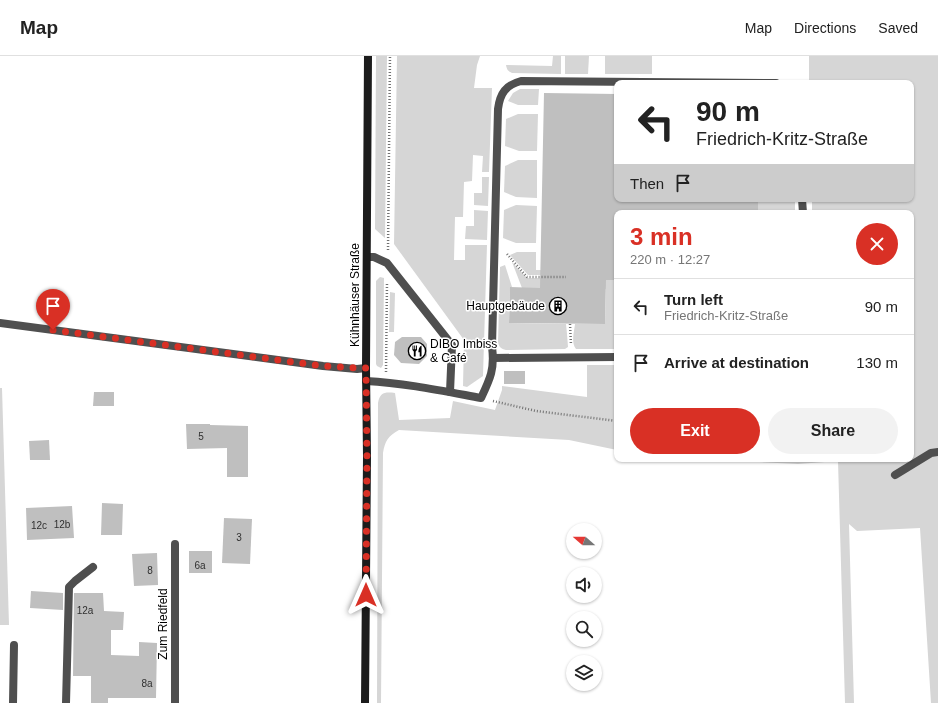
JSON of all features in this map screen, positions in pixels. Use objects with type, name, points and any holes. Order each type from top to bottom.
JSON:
[{"type":"street","name":"Kühnhäuser Straße","points":[[365,703],[368,56]]},
{"type":"street","points":[[366,381],[386,382],[481,398],[491,373],[493,358],[492,347],[499,101],[505,89],[510,85],[521,81],[614,82]]},
{"type":"street","points":[[367,257],[374,257],[388,263],[452,345],[450,392]]},
{"type":"street","points":[[0,323],[323,366],[366,368]]},
{"type":"street","points":[[493,358],[614,357]]},
{"type":"street","points":[[895,475],[932,453],[938,452]]},
{"type":"street","name":"Zum Riedfeld","points":[[175,544],[175,703]]},
{"type":"street","points":[[66,703],[69,587],[93,567]]},
{"type":"street","points":[[13,703],[14,645]]},
{"type":"path","points":[[386,382],[390,56]]},
{"type":"path","points":[[505,251],[527,277],[566,277]]},
{"type":"path","points":[[570,324],[570,334]]},
{"type":"path","points":[[481,398],[536,411],[614,421]]},
{"type":"shaded area","points":[[376,56],[387,56],[385,238],[375,229]]},
{"type":"shaded area","points":[[397,56],[480,56],[477,65],[474,88],[492,88],[489,172],[482,172],[483,156],[473,155],[472,181],[464,182],[463,217],[455,217],[454,260],[465,260],[465,245],[487,245],[483,376],[467,387],[463,386],[464,340],[394,244]]},
{"type":"shaded area","points":[[553,56],[561,56],[561,74],[512,73],[508,70],[506,65],[552,66]]},
{"type":"shaded area","points":[[565,56],[589,56],[588,74],[565,74]]},
{"type":"shaded area","points":[[605,56],[652,56],[652,74],[605,74]]},
{"type":"shaded area","points":[[809,56],[938,56],[938,703],[931,703],[920,528],[857,531],[849,524],[854,703],[845,703],[838,462],[914,462],[914,210],[812,210],[812,202],[914,202],[914,80],[809,80]]},
{"type":"shaded area","points":[[520,89],[539,89],[538,105],[518,105],[508,101],[513,93]]},
{"type":"shaded area","points":[[518,114],[538,114],[537,151],[519,151],[505,146],[506,119]]},
{"type":"shaded area","points":[[518,160],[537,160],[537,198],[516,197],[504,192],[505,166]]},
{"type":"shaded area","points":[[482,177],[489,177],[488,206],[474,205],[474,193],[482,193]]},
{"type":"shaded area","points":[[758,202],[795,202],[795,210],[758,210]]},
{"type":"shaded area","points":[[516,205],[537,206],[536,243],[516,243],[503,238],[504,210]]},
{"type":"shaded area","points":[[474,210],[488,211],[487,240],[465,239],[466,226],[474,226]]},
{"type":"shaded area","points":[[517,252],[536,252],[536,270],[614,271],[566,275],[528,275],[510,255]]},
{"type":"shaded area","points":[[512,262],[527,278],[566,278],[566,288],[522,288]]},
{"type":"shaded area","points":[[505,265],[512,287],[510,288],[509,323],[566,324],[568,347],[565,349],[506,350],[500,346],[498,342],[500,267]]},
{"type":"shaded area","points":[[380,277],[384,278],[383,365],[381,368],[376,364],[376,281]]},
{"type":"shaded area","points":[[576,279],[614,280],[614,349],[576,349],[574,347],[573,337],[575,324],[605,324],[606,289]]},
{"type":"shaded area","points":[[390,292],[395,293],[394,332],[389,332]]},
{"type":"shaded area","points":[[587,365],[614,365],[614,449],[569,440],[399,430],[392,434],[388,439],[383,453],[381,703],[377,703],[378,403],[380,397],[386,393],[395,393],[399,420],[450,418],[453,401],[495,410],[502,386],[587,397]]},
{"type":"shaded area","points":[[0,388],[2,388],[9,625],[0,625]]},
{"type":"shaded area","points":[[759,462],[825,462],[798,464]]},
{"type":"building","points":[[544,93],[614,94],[614,202],[758,202],[758,210],[614,210],[614,280],[606,280],[605,324],[509,323],[510,287],[540,288]]},
{"type":"building","points":[[402,337],[421,337],[427,344],[427,356],[419,364],[401,363],[394,355],[395,342]]},
{"type":"building","points":[[504,371],[525,371],[525,384],[504,384]]},
{"type":"building","points":[[94,392],[114,392],[114,406],[93,406]]},
{"type":"building","points":[[186,424],[248,426],[248,477],[227,477],[227,448],[187,449]]},
{"type":"building","points":[[49,440],[50,460],[30,460],[29,441]]},
{"type":"building","points":[[102,503],[123,504],[122,535],[101,535]]},
{"type":"building","points":[[72,506],[74,538],[27,540],[26,508]]},
{"type":"building","points":[[224,518],[252,519],[250,564],[222,563]]},
{"type":"building","points":[[189,551],[212,551],[212,573],[189,573]]},
{"type":"building","points":[[157,553],[158,585],[134,586],[132,554]]},
{"type":"building","points":[[31,591],[63,593],[63,610],[30,608]]},
{"type":"building","points":[[74,593],[103,593],[104,611],[124,612],[123,630],[111,630],[111,655],[139,656],[139,642],[157,643],[156,698],[108,698],[108,703],[91,703],[91,676],[73,676]]},
{"type":"place","name":"Hauptgebäude","points":[[558,306]]},
{"type":"place","name":"DIBO Imbiss & Café","points":[[417,351]]},
{"type":"route","points":[[53,330],[323,366],[366,368],[366,595]]}]
